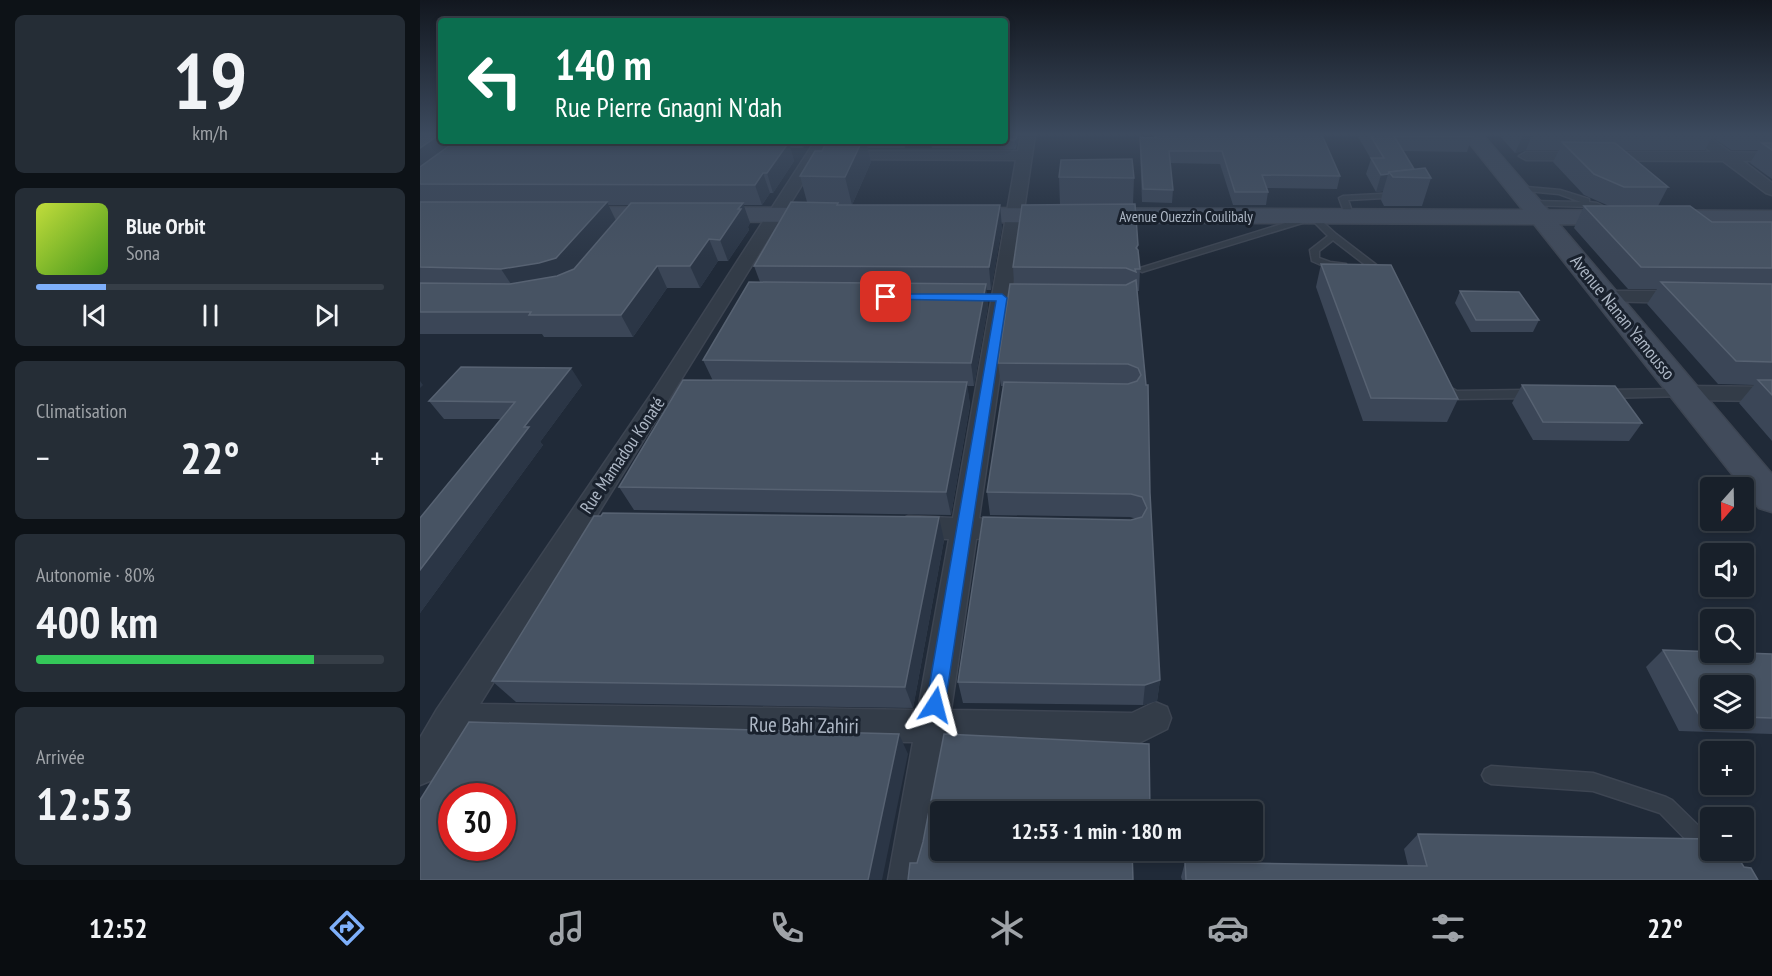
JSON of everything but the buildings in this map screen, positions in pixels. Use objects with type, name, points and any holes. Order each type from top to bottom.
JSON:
[{"type":"street","name":"Rue Mamadou Konaté","points":[[420,768],[578,522],[676,392],[735,296],[776,215],[800,176]]},
{"type":"street","points":[[907,880],[1022,176]]},
{"type":"street","name":"Avenue Nanan Yamousso","points":[[1507,176],[1772,498]]},
{"type":"street","points":[[1753,176],[1772,190]]},
{"type":"street","name":"Avenue Ouezzin Coulibaly","points":[[932,215],[1350,217],[1530,203],[1624,218],[1772,218]]},
{"type":"street","points":[[546,213],[848,215]]},
{"type":"street","points":[[622,232],[637,214]]},
{"type":"street","points":[[1606,297],[1701,297]]},
{"type":"street","points":[[1685,393],[1772,394]]},
{"type":"street","points":[[578,522],[613,523]]},
{"type":"street","points":[[882,527],[1000,529]]},
{"type":"street","name":"Rue Bahi Zahiri","points":[[449,720],[1135,729],[1155,718]]},
{"type":"lane","points":[[1530,203],[1560,192],[1624,218]]},
{"type":"lane","points":[[1350,217],[1343,198],[1409,194]]},
{"type":"lane","points":[[1530,203],[1594,205]]},
{"type":"lane","points":[[1142,269],[1314,217],[1333,236],[1382,272],[1388,281]]},
{"type":"lane","points":[[1333,236],[1314,250],[1316,258],[1328,264],[1351,267]]},
{"type":"lane","points":[[1361,269],[1382,272]]},
{"type":"lane","points":[[1438,384],[1455,394],[1546,394]]},
{"type":"lane","points":[[1592,394],[1685,393]]},
{"type":"lane","points":[[1491,775],[1593,782],[1666,806],[1700,841]]},
{"type":"route","points":[[886,297],[1002,298],[935,705]]}]
